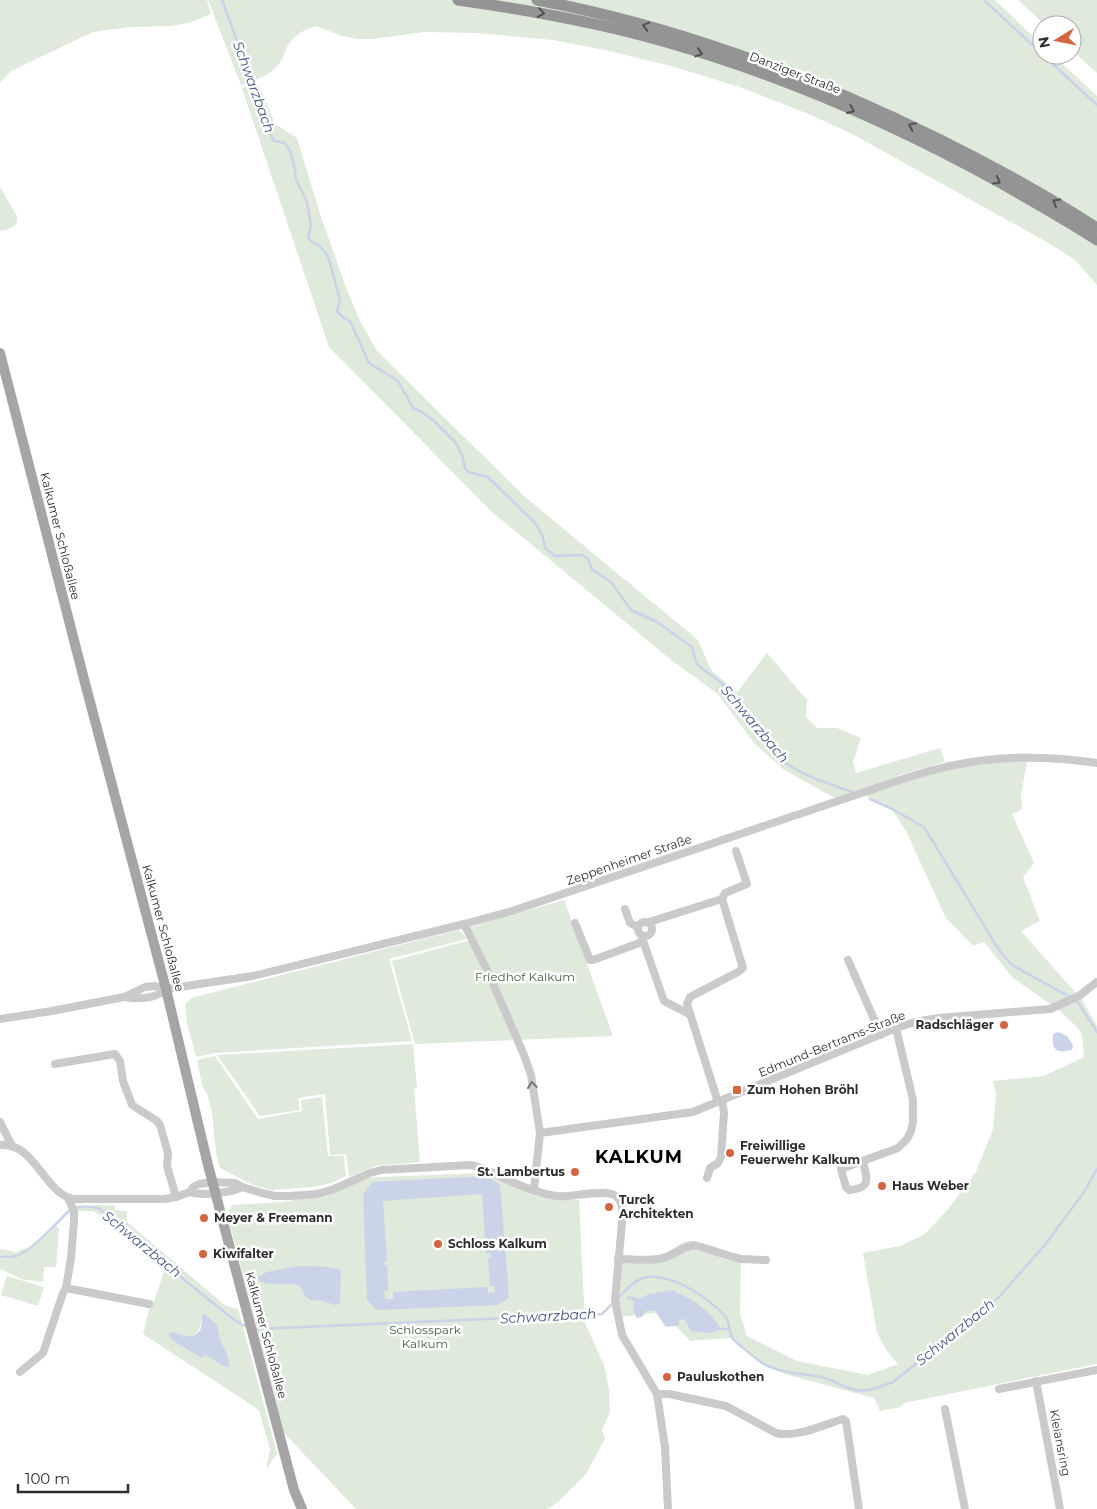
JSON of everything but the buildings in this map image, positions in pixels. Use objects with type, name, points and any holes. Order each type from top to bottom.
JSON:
[{"type":"highway","name":"Danziger Straße","points":[[458,0],[553,15],[632,33],[734,64],[899,130],[964,163],[1054,213],[1097,240]]},
{"type":"highway","name":"Danziger Straße","points":[[537,0],[669,32],[806,80],[901,120],[973,155],[1097,228]]},
{"type":"main road","name":"Kalkumer Schloßallee","points":[[0,353],[166,990],[212,1182],[294,1490],[302,1509]]},
{"type":"street","name":"Zeppenheimer Straße","points":[[0,1019],[124,997],[145,987],[155,986],[166,990],[253,976],[464,924],[559,896],[929,771],[974,762],[1036,757],[1097,763]]},
{"type":"street","points":[[640,935],[643,922],[649,922],[722,898],[725,893],[747,884],[736,851]]},
{"type":"street","points":[[707,1178],[710,1168],[718,1163],[721,1157],[724,1113],[687,1004],[690,997],[743,968],[722,898]]},
{"type":"street","points":[[625,909],[630,923],[640,935],[664,1002],[689,1014]]},
{"type":"street","points":[[576,923],[590,960],[640,935],[645,937],[651,934],[653,929],[649,922]]},
{"type":"street","points":[[464,924],[488,972],[531,1075],[540,1133],[534,1189]]},
{"type":"street","points":[[848,960],[881,1035]]},
{"type":"street","name":"Edmund-Bertrams-Straße","points":[[540,1133],[693,1112],[896,1028],[938,1018],[1050,1008],[1079,996],[1097,982]]},
{"type":"street","points":[[863,1162],[898,1148],[907,1139],[913,1122],[913,1100],[896,1028]]},
{"type":"street","points":[[56,1064],[115,1054],[120,1061],[123,1081],[132,1105],[157,1121],[160,1125],[168,1153],[168,1166],[176,1197]]},
{"type":"street","points":[[0,1122],[12,1146]]},
{"type":"street","points":[[0,1145],[12,1146],[27,1155],[60,1193],[68,1198],[165,1199],[190,1192],[194,1194],[236,1190],[242,1187]]},
{"type":"street","points":[[190,1192],[193,1187],[199,1184],[212,1182],[235,1183],[262,1194],[275,1196],[317,1194],[382,1170],[470,1165],[488,1169],[513,1182],[556,1196],[601,1193],[611,1193],[617,1196],[622,1204],[623,1211],[615,1300],[622,1335],[657,1394],[665,1447],[668,1509]]},
{"type":"street","points":[[20,1372],[43,1353],[66,1288],[71,1258],[73,1209],[68,1198]]},
{"type":"street","points":[[618,1259],[660,1259],[675,1254],[686,1246],[694,1245],[740,1259],[766,1260]]},
{"type":"street","points":[[66,1288],[149,1304]]},
{"type":"street","points":[[999,1389],[1097,1370]]},
{"type":"street","name":"Kleiansring","points":[[1036,1382],[1060,1509]]},
{"type":"street","points":[[657,1394],[669,1394],[726,1406],[776,1433],[785,1435],[843,1419],[846,1421],[859,1509]]},
{"type":"street","points":[[945,1409],[965,1509]]},
{"type":"green space","points":[[0,0],[207,0],[211,14],[191,22],[172,26],[131,27],[93,32],[11,71],[0,82]]},
{"type":"green space","points":[[208,0],[995,0],[1032,35],[1032,65],[1064,65],[1097,96],[1097,285],[1074,259],[1045,241],[854,135],[811,115],[737,86],[742,75],[736,86],[671,66],[553,40],[476,33],[424,32],[373,39],[358,39],[342,36],[316,26],[294,37],[288,44],[280,62],[271,72],[241,85]]},
{"type":"green space","points":[[1018,0],[1097,0],[1097,73],[1082,59],[1082,15],[1034,15]]},
{"type":"green space","points":[[258,83],[275,124],[297,138],[321,217],[347,290],[360,321],[377,351],[524,496],[698,640],[711,670],[737,692],[767,653],[807,700],[806,717],[817,728],[837,728],[861,738],[853,762],[856,773],[940,748],[945,762],[903,774],[838,800],[783,769],[754,743],[718,694],[671,660],[491,511],[329,347],[242,88]]},
{"type":"green space","points":[[0,187],[17,216],[17,220],[13,227],[0,231]]},
{"type":"green space","points":[[987,762],[1027,762],[1021,795],[1022,809],[1012,814],[1034,863],[1023,877],[1040,921],[1021,931],[1082,1000],[1097,1026],[1097,1364],[904,1403],[901,1407],[880,1411],[874,1398],[788,1375],[760,1363],[730,1338],[690,1341],[662,1312],[620,1317],[618,1292],[622,1255],[654,1256],[667,1252],[683,1243],[696,1242],[734,1254],[741,1254],[740,1314],[747,1336],[797,1361],[868,1375],[898,1364],[887,1351],[877,1333],[863,1253],[900,1246],[925,1234],[949,1208],[976,1172],[993,1129],[996,1094],[993,1081],[1044,1076],[1084,1057],[1082,1035],[1077,1027],[1059,1010],[1013,978],[984,942],[973,946],[946,918],[906,831],[890,807],[864,795],[935,773]]},
{"type":"green space","name":"Friedhof Kalkum","points":[[564,900],[613,1036],[415,1044],[392,961],[474,939],[470,927]]},
{"type":"green space","points":[[459,930],[467,939],[389,959],[412,1041],[215,1053],[196,1057],[187,1023],[185,1004],[191,998]]},
{"type":"green space","points":[[413,1044],[417,1088],[414,1089],[420,1162],[375,1166],[349,1177],[346,1154],[330,1155],[325,1094],[298,1098],[300,1110],[260,1116],[217,1055]]},
{"type":"green space","points":[[215,1056],[258,1119],[302,1111],[301,1100],[322,1097],[328,1156],[344,1156],[346,1176],[331,1183],[313,1187],[272,1190],[253,1185],[220,1168],[216,1153],[212,1113],[208,1096],[202,1085],[197,1060]]},
{"type":"green space","name":"Schlosspark Kalkum","points":[[483,1173],[532,1193],[557,1200],[579,1200],[585,1323],[604,1365],[609,1390],[610,1412],[602,1430],[605,1439],[586,1474],[558,1502],[547,1509],[356,1509],[284,1433],[227,1214],[232,1205],[283,1202],[337,1192],[363,1179]]},
{"type":"green space","points":[[99,1205],[115,1206],[115,1210],[127,1211],[127,1222],[226,1306],[238,1309],[277,1453],[266,1470],[270,1449],[259,1410],[143,1334],[151,1301],[154,1301],[165,1269],[97,1213],[93,1211],[76,1211],[75,1208]],"holes":[[[202,1317],[217,1325],[220,1339],[226,1351],[202,1357],[171,1338],[169,1334],[192,1336],[199,1330]]]},
{"type":"green space","points":[[56,1226],[59,1229],[56,1267],[44,1267],[43,1282],[21,1279],[0,1269],[0,1259],[18,1256],[25,1252]]},
{"type":"green space","points":[[25,1248],[26,1250],[15,1256],[0,1257],[0,1249],[13,1251],[14,1253]]},
{"type":"green space","points":[[7,1276],[44,1287],[38,1306],[1,1295]]},
{"type":"water","points":[[1058,1032],[1067,1036],[1073,1045],[1072,1050],[1059,1051],[1054,1048],[1053,1034]]},
{"type":"water","points":[[487,1176],[500,1185],[509,1298],[497,1305],[377,1310],[367,1300],[363,1194],[373,1182]],"holes":[[[482,1194],[486,1253],[490,1253],[491,1257],[488,1258],[490,1286],[495,1286],[495,1292],[488,1293],[487,1287],[393,1292],[393,1299],[385,1299],[384,1291],[388,1291],[387,1265],[384,1265],[384,1262],[387,1261],[383,1201]]]},
{"type":"water","points":[[298,1266],[336,1268],[341,1270],[340,1303],[335,1305],[323,1301],[310,1300],[305,1296],[300,1286],[268,1284],[258,1280],[258,1277],[267,1272]]},
{"type":"water","points":[[673,1290],[705,1310],[721,1329],[711,1333],[691,1331],[684,1319],[679,1320],[679,1326],[668,1327],[665,1326],[655,1311],[646,1311],[642,1317],[637,1318],[633,1311],[634,1300],[626,1299],[628,1296],[639,1299],[649,1294]]},
{"type":"water","points":[[205,1314],[217,1325],[230,1367],[226,1367],[205,1355],[202,1358],[172,1340],[169,1336],[170,1332],[187,1336],[195,1335],[201,1328],[202,1315]]},
{"type":"waterway","name":"Schwarzbach","points":[[222,0],[272,137],[274,141],[285,143],[290,151],[296,179],[307,202],[311,226],[308,238],[320,246],[328,256],[340,300],[337,311],[342,317],[350,321],[369,363],[398,381],[413,408],[434,421],[456,443],[468,472],[488,477],[535,523],[542,534],[545,548],[555,556],[582,555],[588,559],[592,569],[611,582],[631,610],[657,622],[692,647],[696,662],[734,695],[775,753],[783,761],[811,777],[852,792]]},
{"type":"waterway","points":[[984,0],[1032,45]]},
{"type":"waterway","points":[[1054,65],[1097,105]]},
{"type":"waterway","name":"Schwarzbach","points":[[870,799],[924,827],[999,950],[1012,965],[1077,1001],[1097,1032]]},
{"type":"waterway","name":"Schwarzbach","points":[[617,1299],[639,1279],[654,1277],[677,1282],[699,1294],[719,1310],[727,1319],[733,1339],[769,1367],[825,1378],[853,1389],[866,1390],[875,1388],[893,1382],[999,1297],[1044,1246],[1084,1192],[1097,1169]]},
{"type":"waterway","name":"Schwarzbach","points":[[0,1257],[16,1256],[29,1249],[73,1209],[88,1206],[100,1209],[233,1319],[248,1327]]},
{"type":"waterway","name":"Schwarzbach","points":[[254,1328],[602,1314],[613,1303]]},
{"type":"waterway","points":[[719,1329],[730,1329]]},
{"type":"place","name":"Radschläger","points":[[1004,1025]]},
{"type":"place","name":"Zum Hohen Bröhl","points":[[737,1090]]},
{"type":"place","name":"Freiwillige Feuerwehr Kalkum","points":[[730,1153]]},
{"type":"place","name":"St. Lambertus","points":[[575,1172]]},
{"type":"place","name":"Haus Weber","points":[[882,1186]]},
{"type":"place","name":"Turck Architekten","points":[[609,1207]]},
{"type":"place","name":"Meyer & Freemann","points":[[204,1218]]},
{"type":"place","name":"Schloss Kalkum","points":[[438,1244]]},
{"type":"place","name":"Kiwifalter","points":[[203,1254]]},
{"type":"place","name":"Pauluskothen","points":[[667,1377]]},
{"type":"district","name":"KALKUM","points":[[639,1157]]}]
